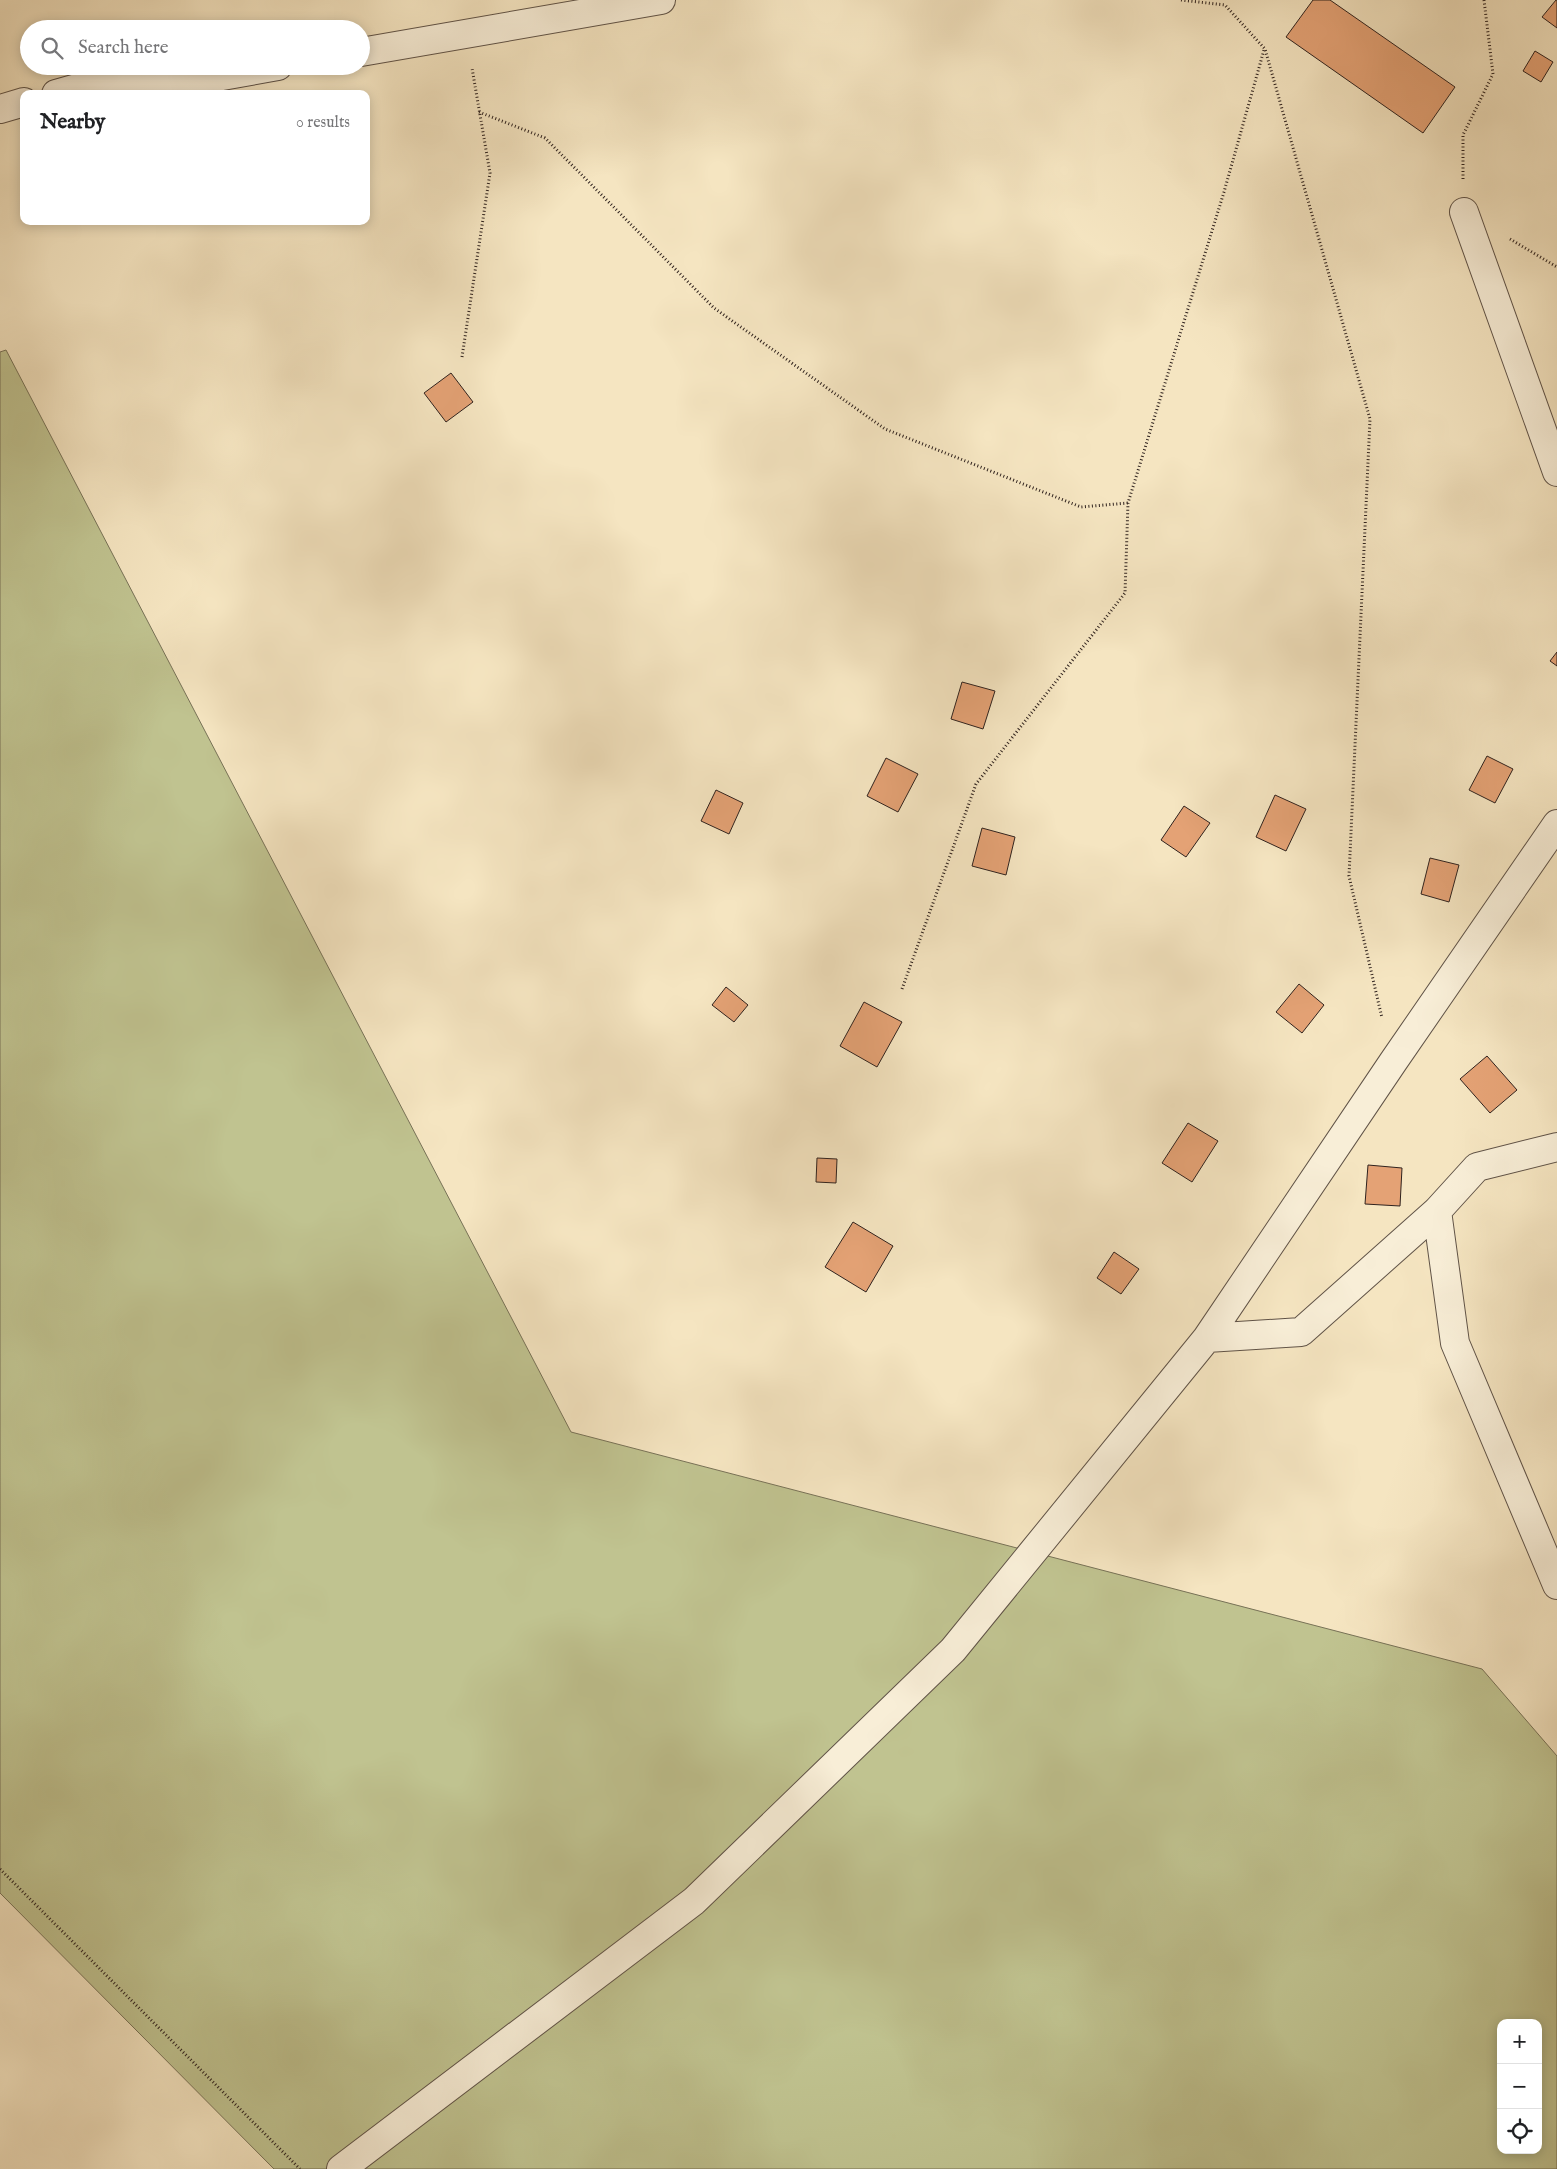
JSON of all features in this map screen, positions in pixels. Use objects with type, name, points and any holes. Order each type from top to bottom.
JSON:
[{"type":"street","points":[[370,50],[661,0]]},
{"type":"street","points":[[70,90],[110,79],[194,81],[228,75]]},
{"type":"street","points":[[0,109],[20,103]]},
{"type":"street","points":[[1464,212],[1557,472]]},
{"type":"street","points":[[341,2169],[694,1902],[953,1650],[1207,1338],[1393,1062],[1557,824]]},
{"type":"street","points":[[1207,1338],[1301,1332],[1437,1211],[1477,1168],[1557,1147]]},
{"type":"street","points":[[1437,1211],[1455,1342],[1557,1584]]},
{"type":"path","points":[[1181,0],[1225,5],[1265,49],[1370,419],[1349,876],[1393,1062]]},
{"type":"path","points":[[1484,0],[1493,74],[1462,135],[1464,212],[1557,267]]},
{"type":"path","points":[[462,357],[490,173],[472,74],[470,32]]},
{"type":"path","points":[[902,989],[976,784],[1125,593],[1128,503],[1224,192],[1265,49]]},
{"type":"path","points":[[480,112],[546,138],[714,308],[885,429],[1081,507],[1128,503]]},
{"type":"path","points":[[0,1868],[300,2169]]},
{"type":"green space","points":[[6,350],[571,1432],[1482,1669],[1557,1756],[1557,2169],[274,2169],[0,1893],[0,352]]},
{"type":"building","points":[[1313,0],[1330,0],[1455,87],[1423,133],[1286,37]]},
{"type":"building","points":[[1557,0],[1557,28],[1542,17]]},
{"type":"building","points":[[1535,51],[1553,62],[1541,82],[1523,71]]},
{"type":"building","points":[[451,373],[473,402],[446,422],[424,393]]},
{"type":"building","points":[[1557,652],[1557,666],[1550,661]]},
{"type":"building","points":[[962,682],[995,691],[983,729],[951,719]]},
{"type":"building","points":[[1487,756],[1513,769],[1495,803],[1469,790]]},
{"type":"building","points":[[886,758],[918,774],[898,812],[867,796]]},
{"type":"building","points":[[716,790],[743,803],[729,834],[701,821]]},
{"type":"building","points":[[1275,795],[1306,809],[1286,851],[1256,837]]},
{"type":"building","points":[[1184,806],[1210,823],[1186,857],[1161,840]]},
{"type":"building","points":[[982,828],[1015,837],[1006,875],[972,866]]},
{"type":"building","points":[[1430,858],[1459,865],[1449,902],[1421,894]]},
{"type":"building","points":[[1299,984],[1324,1005],[1302,1033],[1276,1012]]},
{"type":"building","points":[[726,987],[748,1005],[734,1022],[712,1005]]},
{"type":"building","points":[[864,1002],[902,1022],[877,1067],[840,1046]]},
{"type":"building","points":[[1487,1056],[1517,1090],[1490,1113],[1460,1079]]},
{"type":"building","points":[[1188,1123],[1218,1141],[1192,1182],[1162,1163]]},
{"type":"building","points":[[817,1158],[837,1159],[836,1183],[816,1182]]},
{"type":"building","points":[[1368,1165],[1402,1168],[1400,1206],[1365,1204]]},
{"type":"building","points":[[853,1222],[893,1246],[866,1292],[825,1267]]},
{"type":"building","points":[[1114,1252],[1139,1269],[1121,1294],[1097,1278]]}]
